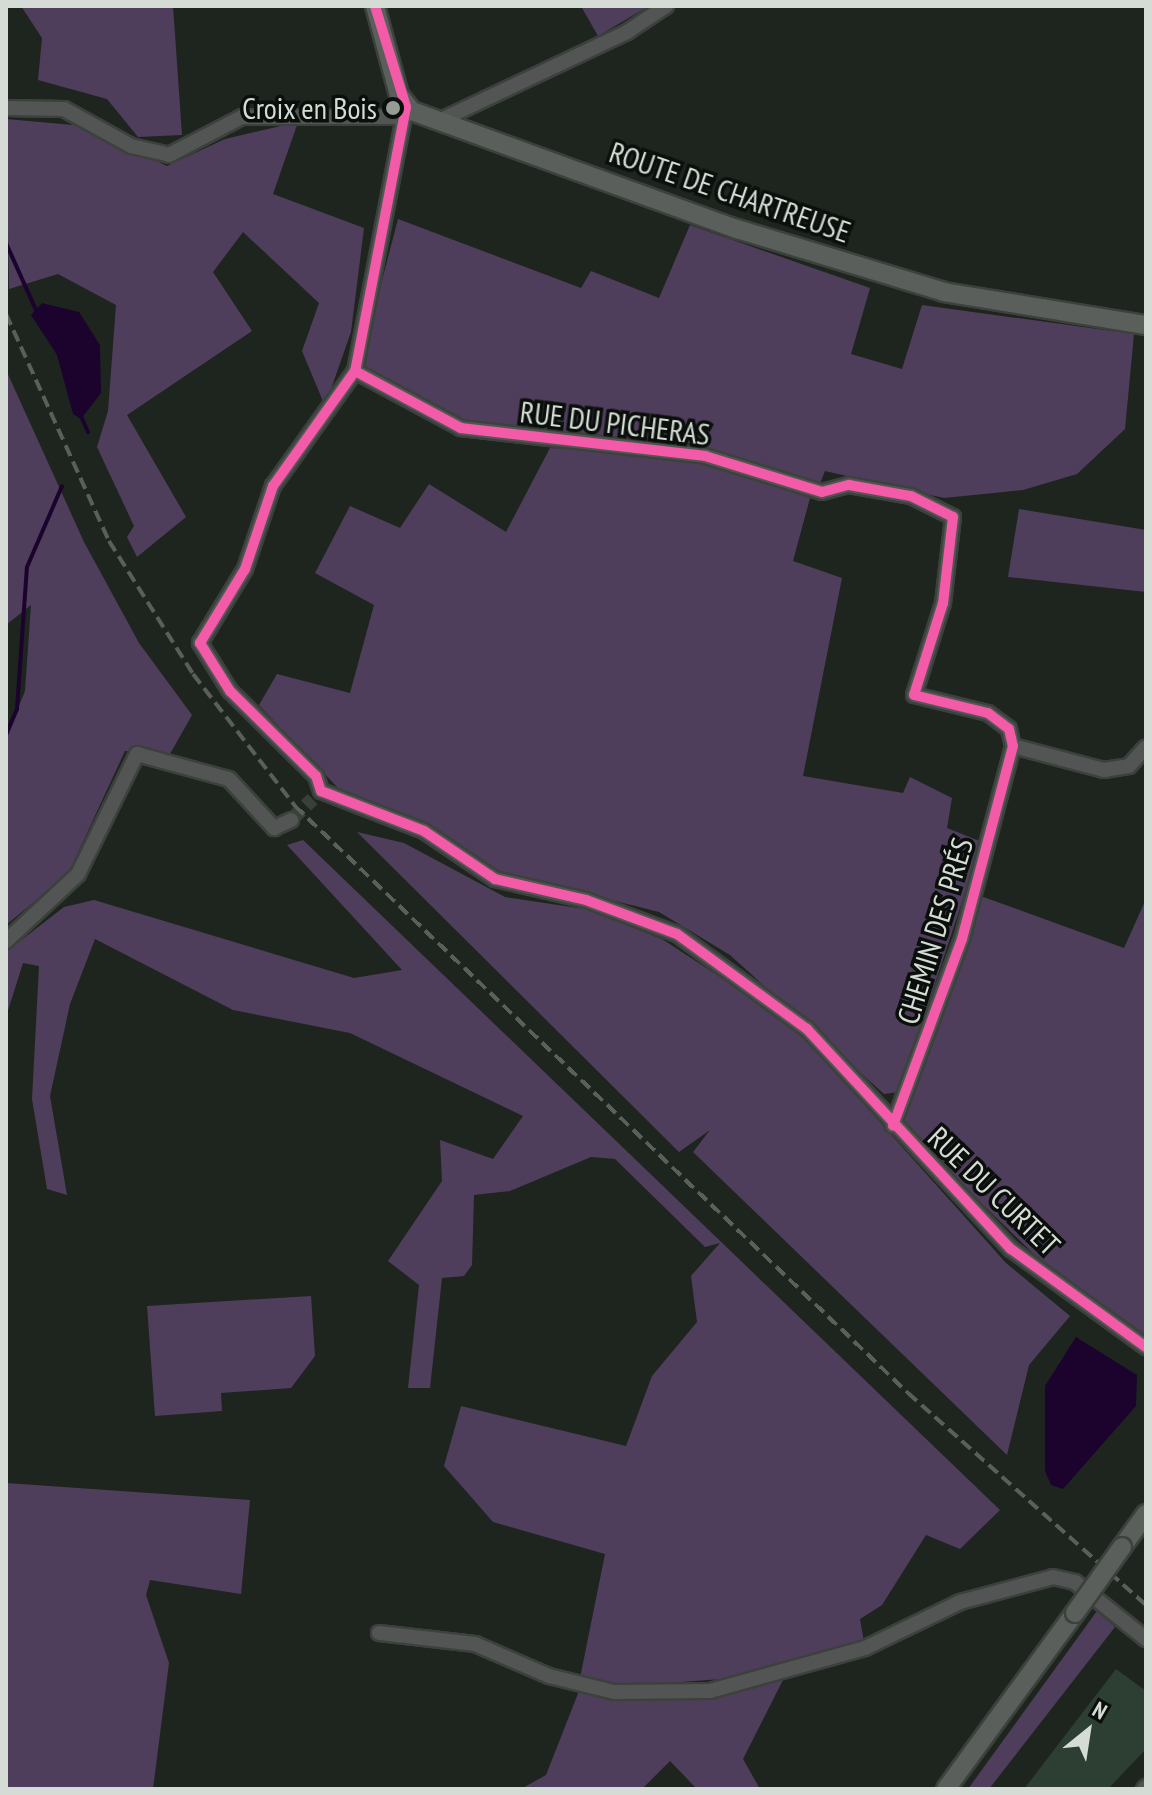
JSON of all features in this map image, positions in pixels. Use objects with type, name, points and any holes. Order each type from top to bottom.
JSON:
[{"type":"main road","points":[[375,6],[404,112]]},
{"type":"main road","name":"ROUTE DE CHARTREUSE","points":[[404,112],[441,120],[737,229],[944,292],[1146,325]]},
{"type":"main road","points":[[946,1789],[1146,1514]]},
{"type":"street","points":[[441,120],[627,32],[666,6]]},
{"type":"street","points":[[6,108],[64,109],[131,146],[169,155],[242,117],[404,112],[355,371]]},
{"type":"street","name":"RUE DU PICHERAS","points":[[355,371],[461,428],[705,456],[822,492],[849,485],[944,508],[953,517],[943,603],[914,695],[988,713],[1009,729],[1013,746]]},
{"type":"street","name":"RUE DU CURTET","points":[[355,371],[273,486],[245,569],[200,643],[230,691],[316,776],[317,795],[424,831],[495,879],[586,900],[677,934],[807,1029],[893,1126],[1011,1249],[1146,1347]]},
{"type":"street","points":[[1013,746],[1104,770],[1129,766],[1146,747]]},
{"type":"street","name":"CHEMIN DES PRÉS","points":[[893,1126],[962,939],[1013,746]]},
{"type":"street","points":[[6,941],[78,874],[137,754],[229,779],[274,828],[291,820]]},
{"type":"street","points":[[379,1633],[475,1644],[549,1676],[614,1692],[710,1691],[865,1648],[960,1602],[1053,1577],[1075,1582],[1146,1639]]},
{"type":"shaded area","points":[[21,6],[173,6],[182,135],[138,137],[107,99],[38,80],[42,38]]},
{"type":"shaded area","points":[[581,6],[649,6],[598,36]]},
{"type":"shaded area","points":[[6,119],[84,126],[167,166],[225,139],[298,122],[273,194],[364,228],[351,332],[325,406],[302,351],[319,303],[243,232],[213,272],[252,331],[127,415],[186,517],[137,557],[127,537],[134,526],[97,447],[108,411],[116,305],[58,274],[9,289]]},
{"type":"shaded area","points":[[398,219],[581,288],[591,271],[659,298],[690,225],[870,288],[851,354],[902,369],[922,305],[1134,334],[1125,429],[1077,474],[1023,490],[944,498],[825,471],[819,486],[693,444],[469,422],[360,365]]},
{"type":"shaded area","points":[[42,303],[79,312],[100,345],[101,393],[81,419],[73,414],[57,355],[31,315]]},
{"type":"shaded area","points":[[6,370],[84,542],[139,643],[192,715],[170,754],[125,751],[68,874],[6,925],[6,738],[25,691],[31,605],[6,625]]},
{"type":"shaded area","points":[[550,448],[677,453],[810,498],[793,561],[842,578],[803,776],[903,793],[910,777],[952,798],[947,828],[982,842],[899,1092],[884,1094],[730,955],[659,912],[496,871],[433,830],[339,789],[259,705],[277,674],[350,693],[374,605],[315,573],[350,506],[400,528],[429,484],[506,532]]},
{"type":"shaded area","points":[[1019,509],[1146,530],[1146,592],[1008,577]]},
{"type":"shaded area","points":[[357,832],[404,843],[505,897],[585,909],[662,939],[792,1024],[1006,1263],[1070,1316],[1029,1365],[1007,1455],[693,1152],[710,1130],[679,1152]]},
{"type":"shaded area","points":[[303,840],[1000,1510],[960,1549],[926,1535],[882,1605],[860,1619],[865,1648],[788,1670],[743,1759],[760,1789],[697,1789],[670,1761],[642,1789],[521,1789],[546,1775],[579,1691],[665,1698],[770,1668],[722,1679],[625,1686],[580,1678],[605,1554],[493,1522],[444,1466],[461,1406],[626,1446],[652,1376],[697,1322],[691,1276],[720,1243],[705,1247],[615,1159],[591,1157],[510,1191],[474,1195],[472,1265],[464,1276],[442,1278],[430,1388],[408,1388],[419,1285],[388,1261],[442,1181],[440,1140],[493,1159],[523,1116],[350,1033],[233,1010],[95,939],[70,1004],[50,1096],[67,1195],[47,1189],[32,1099],[39,966],[23,963],[6,1017],[6,952],[64,907],[94,900],[354,978],[402,970],[287,845]]},
{"type":"shaded area","points":[[978,895],[1124,948],[1146,899],[1146,1335],[1040,1260],[902,1126]]},
{"type":"shaded area","points":[[311,1296],[315,1356],[291,1388],[221,1393],[222,1411],[155,1416],[147,1306]]},
{"type":"shaded area","points":[[1076,1337],[1137,1375],[1136,1406],[1063,1489],[1051,1485],[1045,1471],[1045,1386]]},
{"type":"shaded area","points":[[6,1483],[250,1500],[241,1594],[150,1580],[146,1595],[169,1663],[153,1789],[6,1789]]},
{"type":"shaded area","points":[[1097,1611],[1115,1627],[989,1789],[968,1789]]},
{"type":"building","points":[[1116,1669],[1146,1691],[1146,1749],[1108,1789],[1024,1789]]},
{"type":"waterway","points":[[6,243],[36,310]]},
{"type":"waterway","points":[[80,414],[88,432]]},
{"type":"waterway","points":[[6,735],[17,709],[27,567],[62,486]]},
{"type":"tunnel","points":[[291,820],[313,799]]},
{"type":"railway","points":[[6,314],[109,541],[193,674],[295,806],[908,1393],[1146,1605]]},
{"type":"cycle path","points":[[375,6],[406,107],[355,371],[273,486],[245,569],[200,643],[230,691],[316,776],[321,791],[424,831],[495,879],[586,900],[677,934],[807,1029],[1011,1249],[1146,1347]]},
{"type":"cycle path","points":[[355,371],[461,428],[705,456],[822,492],[849,485],[911,496],[953,517],[943,603],[914,695],[988,713],[1009,729],[1013,746],[962,939],[893,1126]]},
{"type":"place","name":"Croix en Bois","points":[[393,108]]}]
